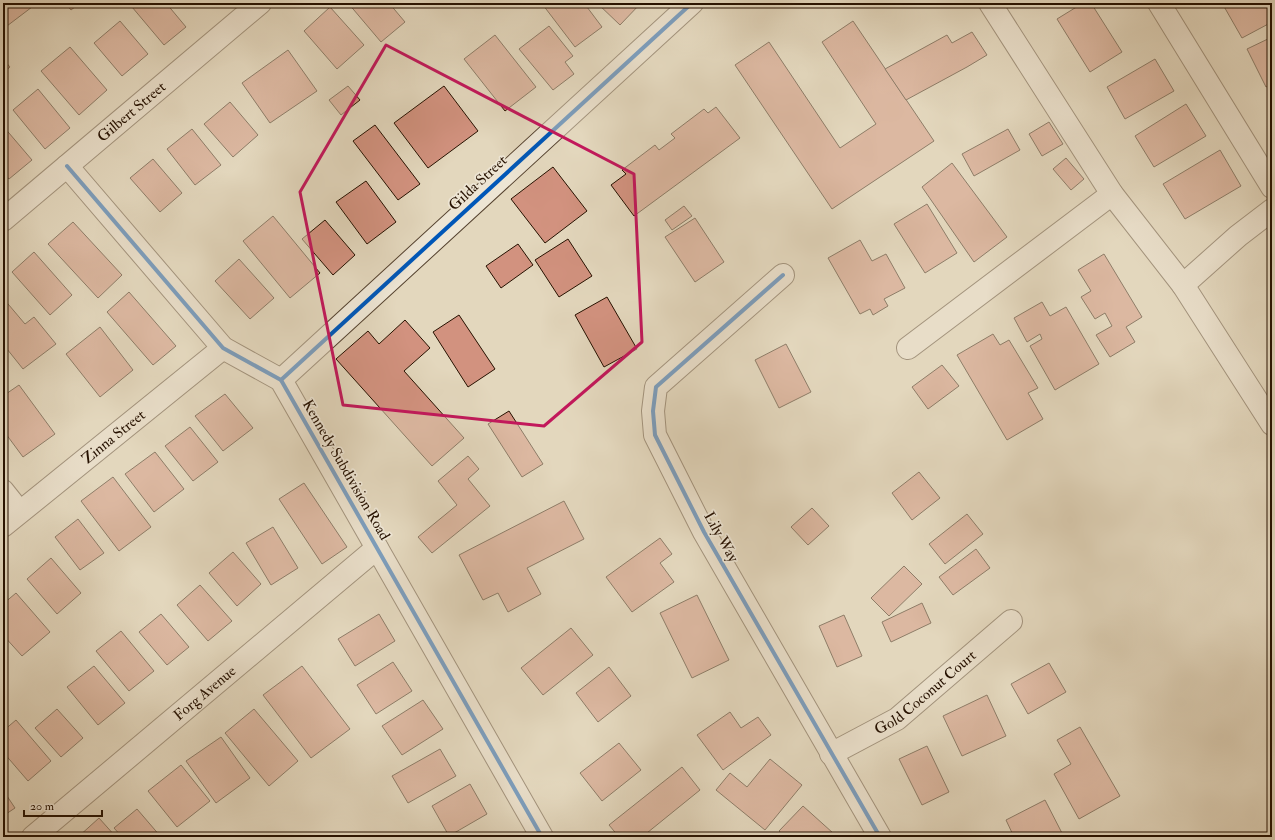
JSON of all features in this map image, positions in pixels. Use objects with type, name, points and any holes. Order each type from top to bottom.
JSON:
[{"type":"street","name":"Gilbert Street","points":[[3,220],[260,3]]},
{"type":"street","name":"Gilda Street","points":[[281,380],[692,3]]},
{"type":"street","points":[[990,3],[1112,194],[1183,285],[1272,424]]},
{"type":"street","points":[[1159,3],[1272,187]]},
{"type":"street","points":[[67,166],[223,348],[281,380]]},
{"type":"street","points":[[908,348],[1112,194]]},
{"type":"street","points":[[1183,285],[1238,236],[1272,210]]},
{"type":"street","name":"Lily Way","points":[[783,275],[656,387],[652,411],[655,435],[704,532],[880,837]]},
{"type":"street","name":"Zinna Street","points":[[3,526],[19,511],[223,348]]},
{"type":"street","name":"Kennedy Subdivision Road","points":[[281,380],[542,837]]},
{"type":"street","points":[[3,491],[19,511]]},
{"type":"street","name":"Forg Avenue","points":[[33,837],[376,548]]},
{"type":"street","name":"Gold Coconut Court","points":[[831,754],[897,719],[1011,621]]},
{"type":"highlighted area","points":[[386,45],[634,174],[642,342],[544,426],[343,405],[300,192]]},
{"type":"building","points":[[3,3],[30,3],[32,7],[3,29]]},
{"type":"building","points":[[51,3],[61,3],[55,8]]},
{"type":"building","points":[[65,3],[80,3],[71,10]]},
{"type":"building","points":[[136,3],[166,3],[186,27],[164,45],[132,7]]},
{"type":"building","points":[[348,3],[389,3],[405,22],[381,42]]},
{"type":"building","points":[[546,3],[584,3],[602,27],[575,47],[543,5]]},
{"type":"building","points":[[597,3],[641,3],[620,25]]},
{"type":"building","points":[[1083,3],[1091,3],[1122,52],[1090,72],[1057,19]]},
{"type":"building","points":[[1222,3],[1272,3],[1272,22],[1242,38]]},
{"type":"building","points":[[330,7],[364,45],[337,69],[304,31]]},
{"type":"building","points":[[120,21],[148,54],[122,76],[94,43]]},
{"type":"building","points":[[853,21],[934,141],[832,209],[735,65],[769,42],[840,148],[876,124],[822,42]]},
{"type":"building","points":[[549,26],[573,56],[565,62],[574,74],[553,90],[519,49]]},
{"type":"building","points":[[972,32],[987,55],[906,100],[885,69],[947,35],[952,43]]},
{"type":"building","points":[[495,35],[536,87],[505,111],[464,59]]},
{"type":"building","points":[[1272,37],[1272,84],[1266,87],[1247,49]]},
{"type":"building","points":[[70,47],[107,90],[79,115],[41,71]]},
{"type":"building","points":[[288,50],[317,91],[270,123],[242,83]]},
{"type":"building","points":[[3,59],[10,67],[3,73]]},
{"type":"building","points":[[1155,59],[1174,91],[1125,119],[1107,87]]},
{"type":"building","points":[[348,86],[360,100],[341,115],[329,100]]},
{"type":"building","points":[[444,86],[478,131],[428,168],[394,123]]},
{"type":"building","points":[[38,89],[70,128],[45,149],[13,110]]},
{"type":"building","points":[[230,102],[258,135],[233,157],[204,124]]},
{"type":"building","points":[[1186,104],[1206,136],[1154,167],[1135,136]]},
{"type":"building","points":[[716,107],[740,138],[634,216],[611,185],[626,174],[622,170],[655,145],[659,150],[675,138],[671,134],[704,109],[708,113]]},
{"type":"building","points":[[1049,122],[1063,144],[1042,156],[1029,134]]},
{"type":"building","points":[[375,125],[420,184],[398,200],[353,141]]},
{"type":"building","points":[[3,126],[32,160],[9,179],[3,172]]},
{"type":"building","points":[[192,129],[221,165],[195,185],[167,149]]},
{"type":"building","points":[[1008,129],[1020,150],[974,176],[962,154]]},
{"type":"building","points":[[1220,150],[1241,186],[1185,219],[1163,184]]},
{"type":"building","points":[[1066,158],[1084,179],[1071,190],[1053,169]]},
{"type":"building","points":[[153,159],[182,193],[160,212],[130,178]]},
{"type":"building","points":[[952,163],[1007,237],[974,262],[922,187]]},
{"type":"building","points":[[553,167],[587,211],[545,243],[511,199]]},
{"type":"building","points":[[366,181],[396,222],[367,244],[336,202]]},
{"type":"building","points":[[927,204],[957,253],[925,273],[894,224]]},
{"type":"building","points":[[684,206],[692,216],[672,230],[665,220]]},
{"type":"building","points":[[273,216],[320,273],[290,298],[243,241]]},
{"type":"building","points":[[695,218],[724,262],[695,282],[665,237]]},
{"type":"building","points":[[325,220],[355,255],[333,275],[302,239]]},
{"type":"building","points":[[73,222],[122,275],[98,298],[48,244]]},
{"type":"building","points":[[568,239],[592,276],[559,297],[535,260]]},
{"type":"building","points":[[860,240],[872,261],[886,254],[905,288],[884,299],[888,306],[873,315],[870,309],[860,314],[828,258]]},
{"type":"building","points":[[518,244],[533,265],[501,288],[486,266]]},
{"type":"building","points":[[34,252],[72,295],[50,315],[12,272]]},
{"type":"building","points":[[1104,254],[1142,317],[1126,327],[1135,342],[1110,357],[1096,335],[1112,326],[1105,313],[1095,319],[1081,297],[1091,291],[1078,270]]},
{"type":"building","points":[[239,259],[274,298],[250,319],[215,281]]},
{"type":"building","points":[[129,292],[176,346],[153,365],[107,312]]},
{"type":"building","points":[[607,297],[637,349],[604,367],[575,315]]},
{"type":"building","points":[[3,298],[25,324],[34,317],[56,344],[23,369],[3,344]]},
{"type":"building","points":[[1042,302],[1050,316],[1066,307],[1099,364],[1055,390],[1030,346],[1042,339],[1040,334],[1027,342],[1014,318]]},
{"type":"building","points":[[459,315],[495,369],[468,387],[433,332]]},
{"type":"building","points":[[405,320],[430,348],[404,371],[464,438],[432,466],[336,359],[368,331],[379,344]]},
{"type":"building","points":[[100,327],[133,370],[100,397],[66,354]]},
{"type":"building","points":[[993,334],[1000,345],[1009,340],[1038,388],[1028,393],[1043,419],[1007,440],[957,355]]},
{"type":"building","points":[[786,344],[811,392],[779,408],[755,360]]},
{"type":"building","points":[[942,365],[959,386],[928,409],[912,387]]},
{"type":"building","points":[[19,385],[55,434],[23,457],[3,430],[3,396]]},
{"type":"building","points":[[225,394],[253,428],[223,451],[195,416]]},
{"type":"building","points":[[509,411],[543,464],[522,477],[488,424]]},
{"type":"building","points":[[190,427],[218,462],[193,481],[165,446]]},
{"type":"building","points":[[155,452],[184,489],[154,512],[125,474]]},
{"type":"building","points":[[468,456],[479,469],[468,479],[490,506],[432,553],[418,537],[457,505],[438,481]]},
{"type":"building","points":[[919,472],[940,498],[912,520],[892,493]]},
{"type":"building","points":[[113,477],[151,527],[119,551],[81,501]]},
{"type":"building","points":[[304,483],[347,547],[322,564],[279,499]]},
{"type":"building","points":[[564,501],[584,539],[527,568],[541,594],[508,612],[498,593],[483,600],[459,555]]},
{"type":"building","points":[[812,508],[829,526],[808,545],[791,527]]},
{"type":"building","points":[[967,514],[983,534],[945,564],[929,544]]},
{"type":"building","points":[[78,519],[104,553],[80,570],[55,537]]},
{"type":"building","points":[[273,527],[298,568],[271,585],[246,543]]},
{"type":"building","points":[[660,538],[672,554],[660,563],[674,582],[632,612],[606,577]]},
{"type":"building","points":[[976,549],[990,568],[953,595],[939,577]]},
{"type":"building","points":[[233,552],[261,584],[237,606],[209,573]]},
{"type":"building","points":[[51,558],[81,593],[57,614],[27,579]]},
{"type":"building","points":[[904,566],[922,584],[889,616],[871,598]]},
{"type":"building","points":[[200,585],[232,621],[208,641],[177,605]]},
{"type":"building","points":[[16,593],[50,632],[22,656],[3,635],[3,604]]},
{"type":"building","points":[[697,595],[729,660],[692,678],[660,613]]},
{"type":"building","points":[[922,603],[931,623],[891,642],[882,622]]},
{"type":"building","points":[[161,614],[189,647],[167,665],[139,632]]},
{"type":"building","points":[[379,614],[395,641],[355,666],[338,639]]},
{"type":"building","points":[[844,615],[862,656],[837,667],[819,626]]},
{"type":"building","points":[[571,628],[593,655],[543,695],[521,668]]},
{"type":"building","points":[[121,631],[154,671],[129,691],[96,651]]},
{"type":"building","points":[[3,650],[7,655],[3,658]]},
{"type":"building","points":[[393,662],[412,691],[376,714],[357,685]]},
{"type":"building","points":[[1049,663],[1066,692],[1028,714],[1011,684]]},
{"type":"building","points":[[94,666],[125,703],[98,725],[67,687]]},
{"type":"building","points":[[302,666],[350,729],[311,758],[263,695]]},
{"type":"building","points":[[609,667],[631,696],[598,722],[576,693]]},
{"type":"building","points":[[987,695],[1006,736],[962,756],[943,716]]},
{"type":"building","points":[[423,700],[443,729],[402,755],[382,726]]},
{"type":"building","points":[[57,709],[83,738],[61,757],[35,728]]},
{"type":"building","points":[[254,709],[298,761],[269,786],[225,733]]},
{"type":"building","points":[[730,712],[741,728],[758,717],[771,735],[723,770],[697,735]]},
{"type":"building","points":[[16,720],[51,761],[28,781],[3,752],[3,731]]},
{"type":"building","points":[[1080,727],[1120,796],[1079,819],[1054,774],[1071,764],[1057,740]]},
{"type":"building","points":[[221,737],[250,778],[216,803],[186,761]]},
{"type":"building","points":[[619,743],[641,770],[602,801],[580,773]]},
{"type":"building","points":[[927,746],[949,792],[922,805],[899,759]]},
{"type":"building","points":[[440,749],[456,776],[408,803],[392,776]]},
{"type":"building","points":[[770,759],[802,785],[765,830],[716,790],[730,773],[747,787]]},
{"type":"building","points":[[181,765],[210,801],[177,827],[148,791]]},
{"type":"building","points":[[682,767],[700,790],[642,837],[619,837],[609,825]]},
{"type":"building","points":[[470,784],[487,814],[449,836],[432,806]]},
{"type":"building","points":[[3,790],[15,808],[3,816]]},
{"type":"building","points":[[1045,800],[1064,837],[1014,837],[1006,820]]},
{"type":"building","points":[[803,806],[833,833],[829,837],[786,837],[779,831]]},
{"type":"building","points":[[137,809],[161,837],[122,837],[114,828]]},
{"type":"building","points":[[99,818],[116,837],[78,837]]},
{"type":"cycle path","points":[[281,380],[692,3]]},
{"type":"cycle path","points":[[67,166],[223,348],[281,380],[542,837]]},
{"type":"cycle path","points":[[783,275],[656,387],[653,411],[655,435],[704,532],[880,837]]}]
